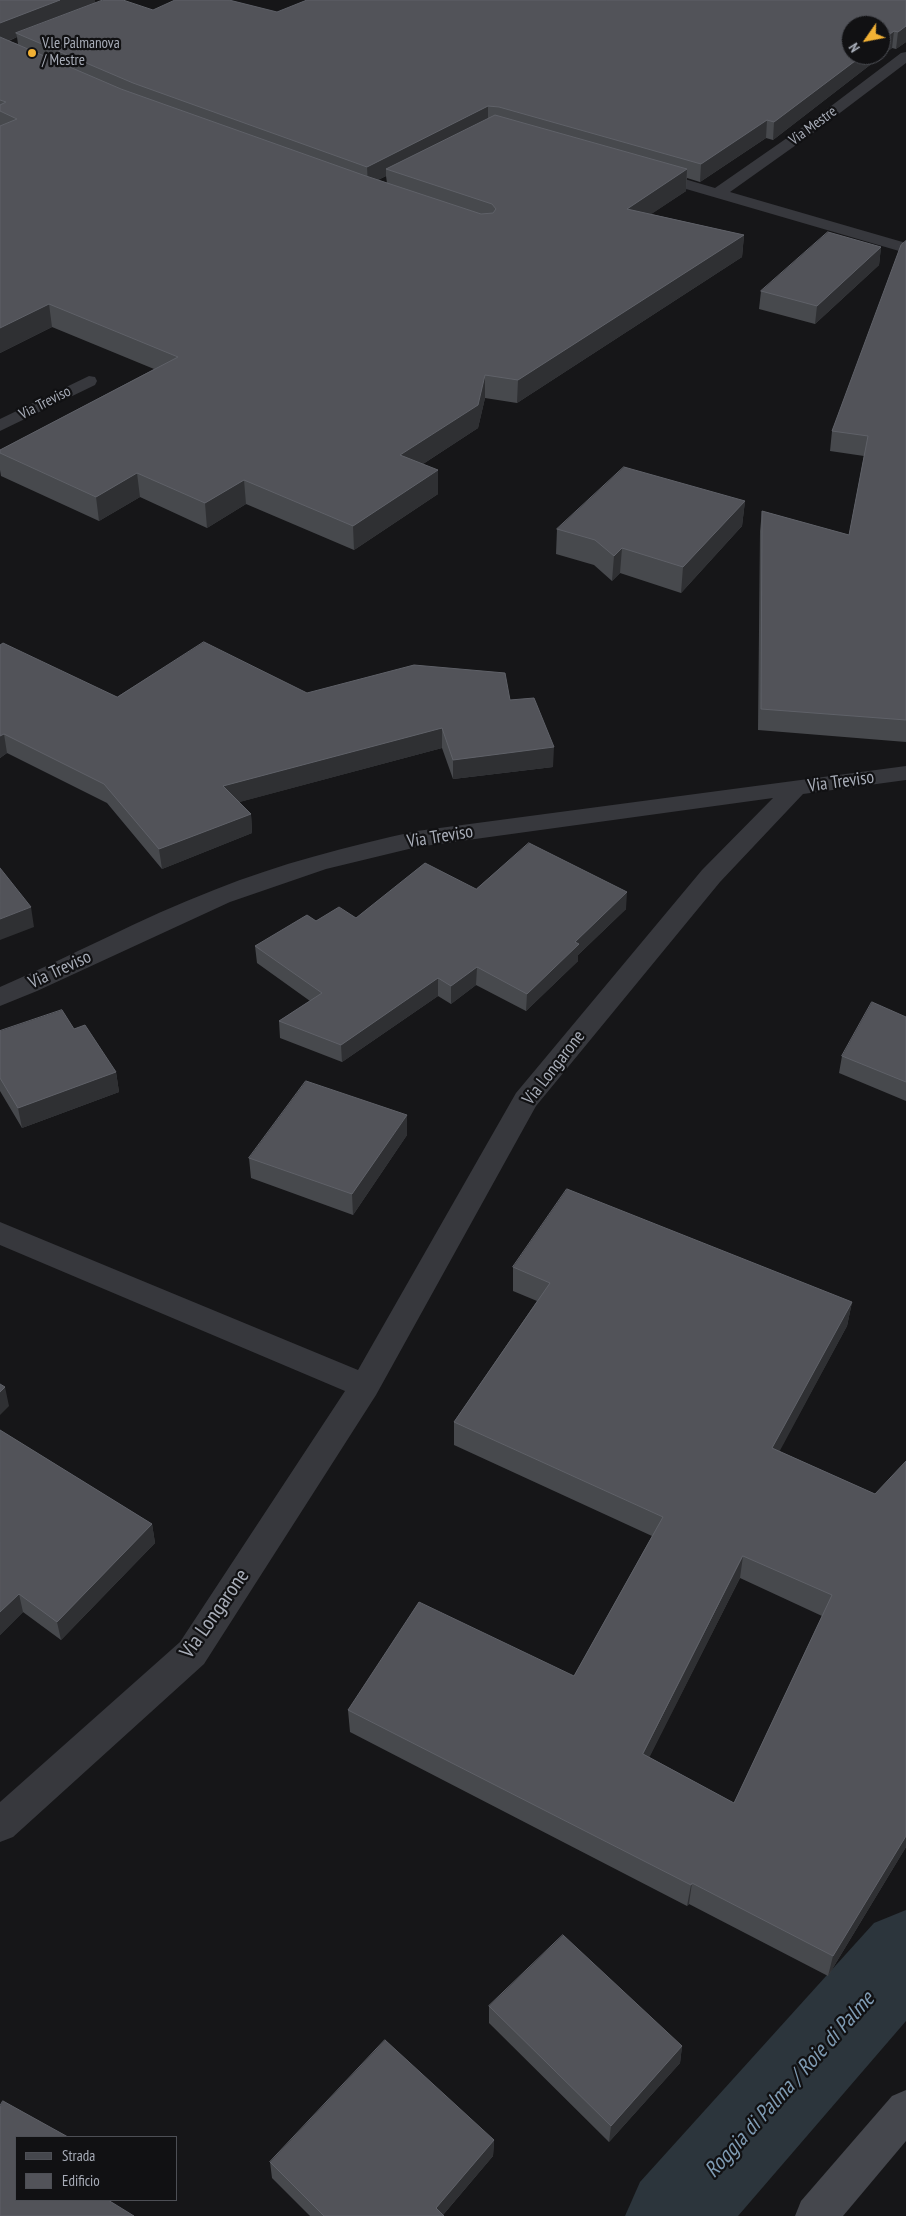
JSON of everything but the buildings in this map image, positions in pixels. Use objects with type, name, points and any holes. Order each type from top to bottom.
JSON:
[{"type":"street","name":"Via Mestre","points":[[718,193],[815,125],[906,56]]},
{"type":"street","points":[[634,169],[906,248]]},
{"type":"street","name":"Via Treviso","points":[[0,998],[219,897],[281,873],[346,854],[417,839],[906,773]]},
{"type":"street","name":"Via Longarone","points":[[0,1825],[192,1653],[365,1386],[526,1100],[711,876],[796,788]]},
{"type":"street","points":[[0,1233],[365,1386]]},
{"type":"street","points":[[816,2216],[906,2110]]},
{"type":"lane","name":"Via Treviso","points":[[0,426],[90,381]]},
{"type":"waterway","name":"Roggia di Palma / Roie di Palme","points":[[674,2216],[906,1954]]},
{"type":"place","name":"V.le Palmanova / Mestre","points":[[32,53]]}]
